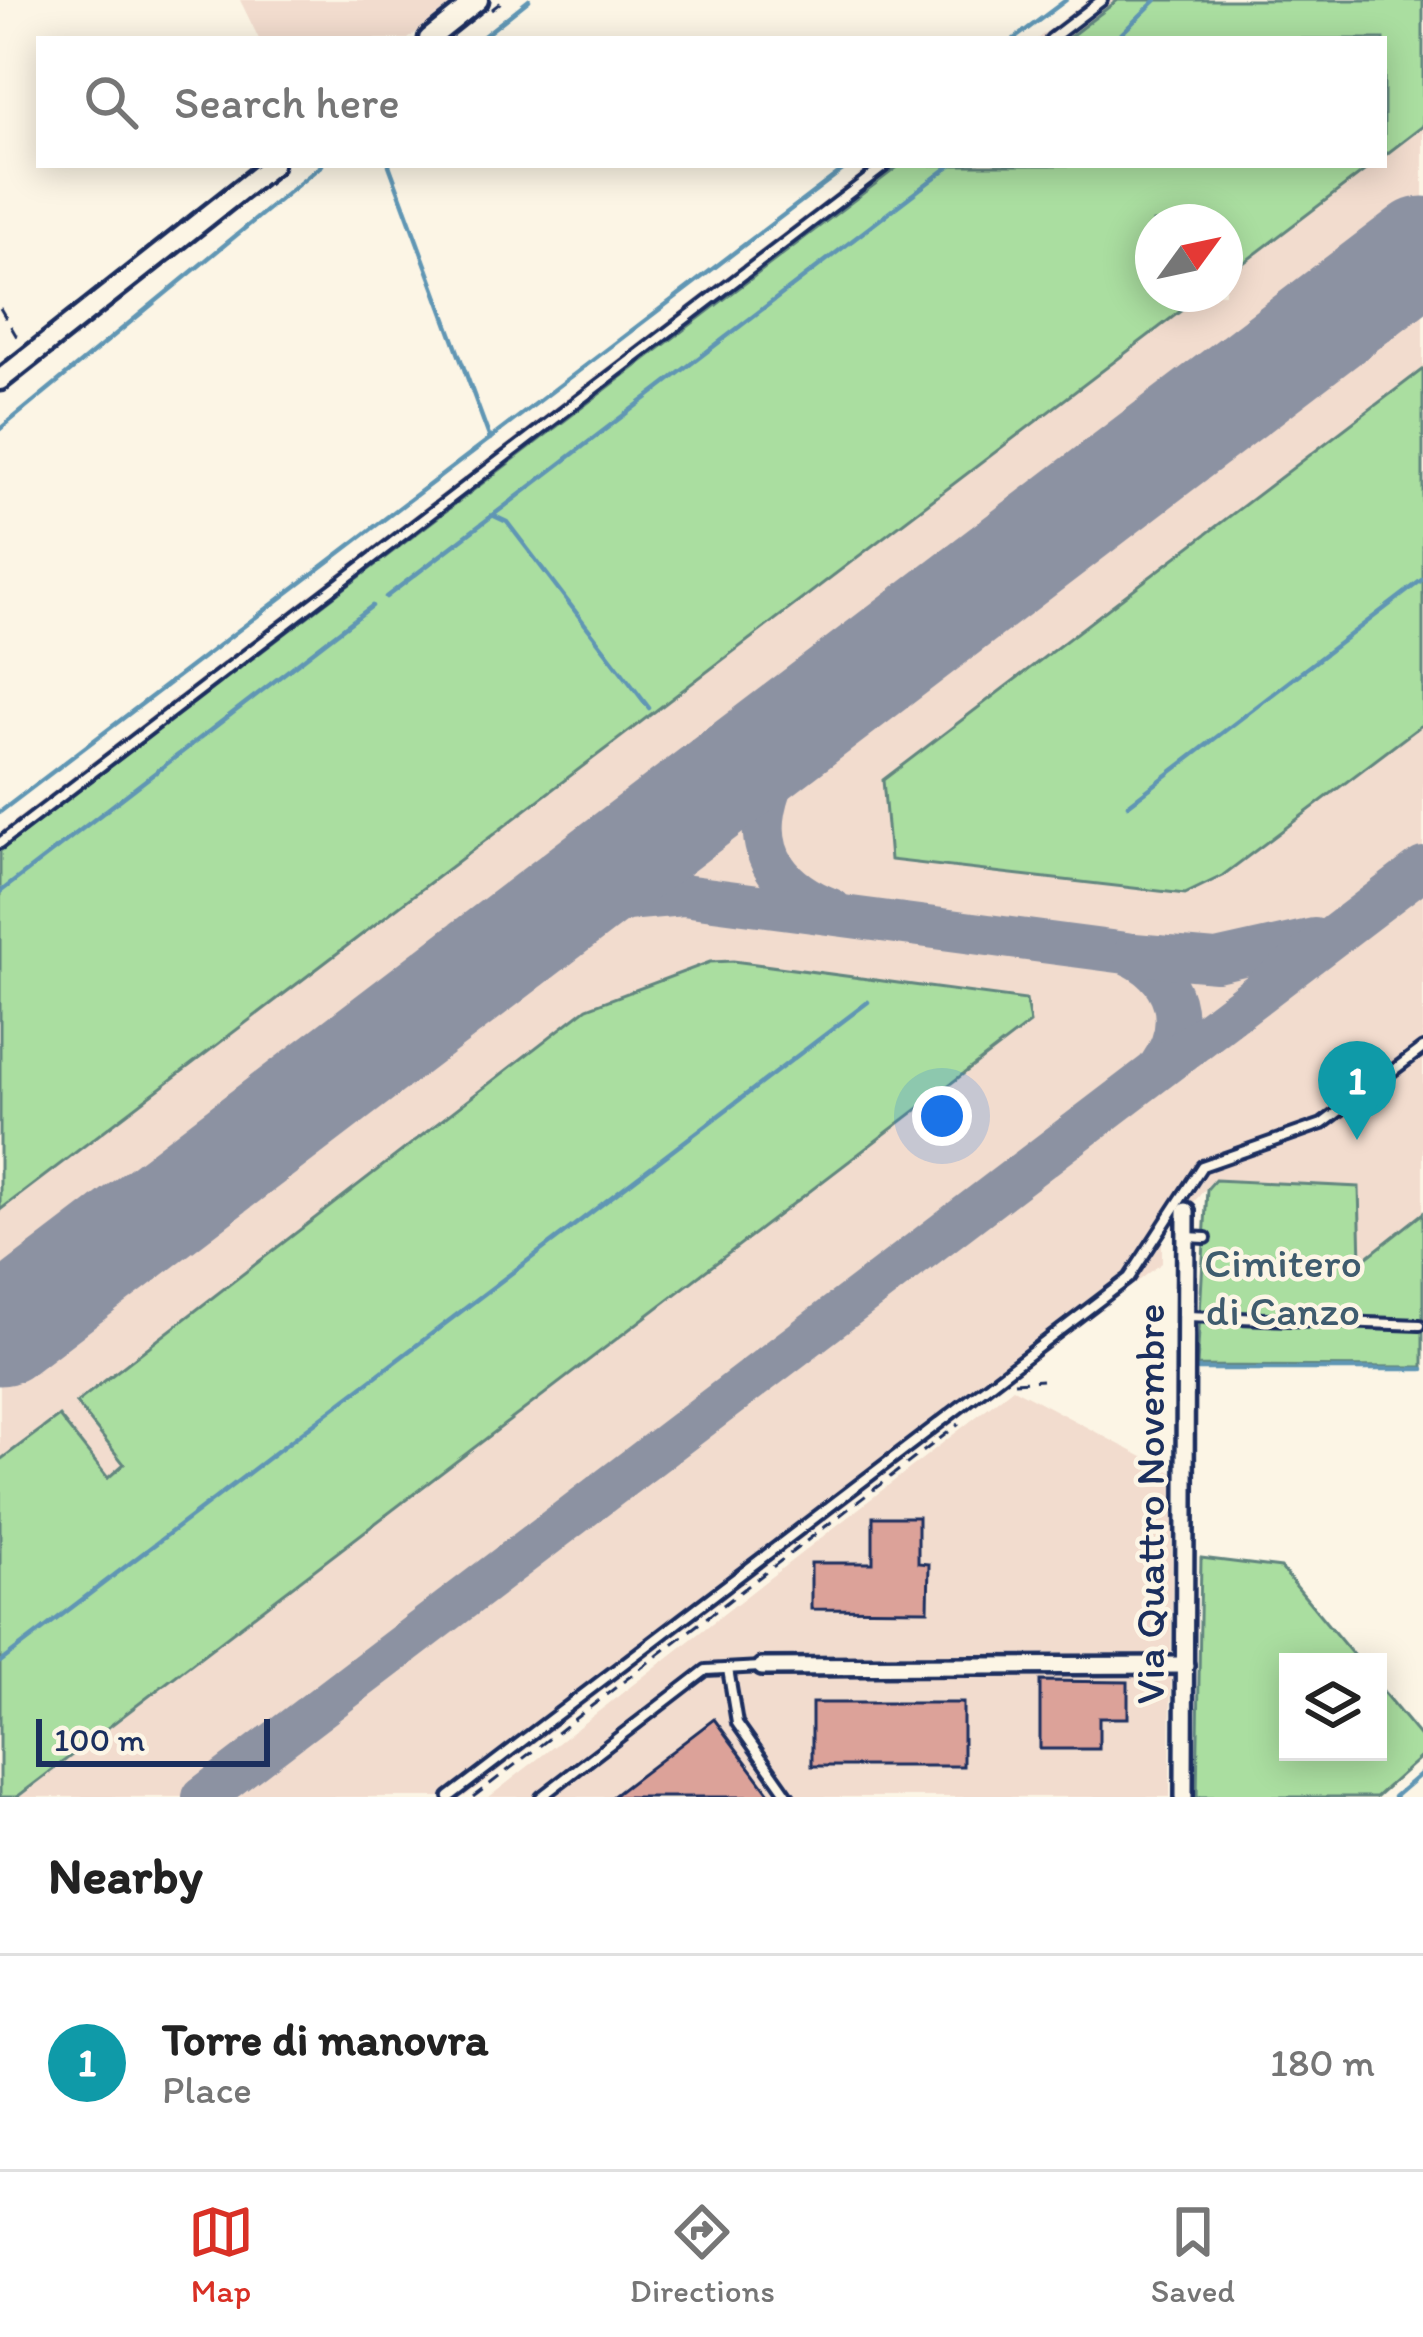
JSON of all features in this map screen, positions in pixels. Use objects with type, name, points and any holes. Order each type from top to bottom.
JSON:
[{"type":"street","points":[[433,36],[478,0]]},
{"type":"street","points":[[0,380],[268,168]]},
{"type":"street","name":"Via Quattro Novembre","points":[[1180,1206],[1186,1238],[1184,1797]]},
{"type":"street","points":[[762,1667],[1185,1665]]},
{"type":"lane","points":[[1055,36],[1102,0]]},
{"type":"lane","points":[[0,843],[882,168]]},
{"type":"lane","points":[[448,1797],[1129,1278],[1202,1166],[1322,1124],[1423,1048]]},
{"type":"lane","points":[[1186,1238],[1206,1238]]},
{"type":"lane","points":[[1186,1316],[1420,1324]]},
{"type":"lane","points":[[541,1797],[706,1670],[762,1667]]},
{"type":"lane","points":[[728,1669],[737,1723],[789,1797]]},
{"type":"path","points":[[0,308],[29,357]]},
{"type":"path","points":[[1013,1382],[1042,1380]]},
{"type":"path","points":[[472,1797],[959,1424]]},
{"type":"shaded area","points":[[240,0],[457,0],[412,36],[258,36]]},
{"type":"shaded area","points":[[1088,0],[1423,0],[1423,1213],[1360,1264],[1360,1188],[1214,1179],[1162,1238],[1162,1263],[464,1797],[0,1797],[0,832],[868,168],[1387,168],[1387,36],[1041,36]]},
{"type":"shaded area","points":[[1013,1388],[1173,1473],[1170,1797],[489,1797]]},
{"type":"green space","points":[[1118,0],[1423,0],[1423,126],[1387,154],[1387,36],[1071,36]]},
{"type":"green space","points":[[896,168],[1368,168],[1243,263],[1243,204],[1135,204],[1135,312],[1179,312],[0,1210],[0,851]]},
{"type":"green space","points":[[1423,369],[1423,724],[1222,876],[1185,894],[890,860],[883,780]]},
{"type":"green space","points":[[733,961],[1026,1000],[1030,1023],[17,1797],[0,1797],[0,1460],[59,1416],[108,1478],[124,1464],[76,1403],[587,1008],[710,962]]},
{"type":"green space","name":"Cimitero di Canzo","points":[[1215,1180],[1359,1187],[1361,1262],[1423,1213],[1423,1367],[1197,1366],[1207,1189]]},
{"type":"green space","points":[[1201,1558],[1281,1568],[1352,1653],[1279,1653],[1279,1761],[1387,1761],[1387,1697],[1423,1740],[1423,1755],[1376,1797],[1197,1797]]},
{"type":"building","points":[[873,1517],[918,1517],[918,1563],[929,1564],[928,1610],[811,1609],[811,1563],[873,1563]]},
{"type":"building","points":[[1040,1681],[1128,1682],[1128,1718],[1099,1718],[1099,1749],[1040,1749]]},
{"type":"building","points":[[812,1703],[963,1703],[963,1766],[812,1766]]},
{"type":"building","points":[[714,1719],[772,1797],[612,1797]]},
{"type":"waterway","points":[[484,36],[529,0]]},
{"type":"waterway","points":[[1018,36],[1066,0]]},
{"type":"waterway","points":[[1119,36],[1156,0]]},
{"type":"waterway","points":[[0,429],[318,168]]},
{"type":"waterway","points":[[390,168],[490,439]]},
{"type":"waterway","points":[[0,812],[845,168]]},
{"type":"waterway","points":[[386,597],[947,168]]},
{"type":"waterway","points":[[492,515],[507,522],[649,708]]},
{"type":"waterway","points":[[1128,805],[1423,579]]},
{"type":"waterway","points":[[0,892],[372,606]]},
{"type":"waterway","points":[[0,1662],[868,1002]]},
{"type":"waterway","points":[[1192,1369],[1423,1369]]},
{"type":"waterway","points":[[1394,1797],[1423,1772]]},
{"type":"taxiway","points":[[818,710],[782,763],[770,791],[765,845],[776,869],[797,891],[831,909]]},
{"type":"taxiway","points":[[203,1797],[1423,868]]},
{"type":"taxiway","points":[[514,942],[626,900],[683,895],[1126,953],[1157,973],[1173,1001],[1174,1034],[1159,1067]]},
{"type":"taxiway","points":[[1134,954],[1216,961],[1314,939]]},
{"type":"runway","points":[[0,1333],[1423,249]]},
{"type":"place","name":"Torre di manovra","points":[[1357,1140]]}]
